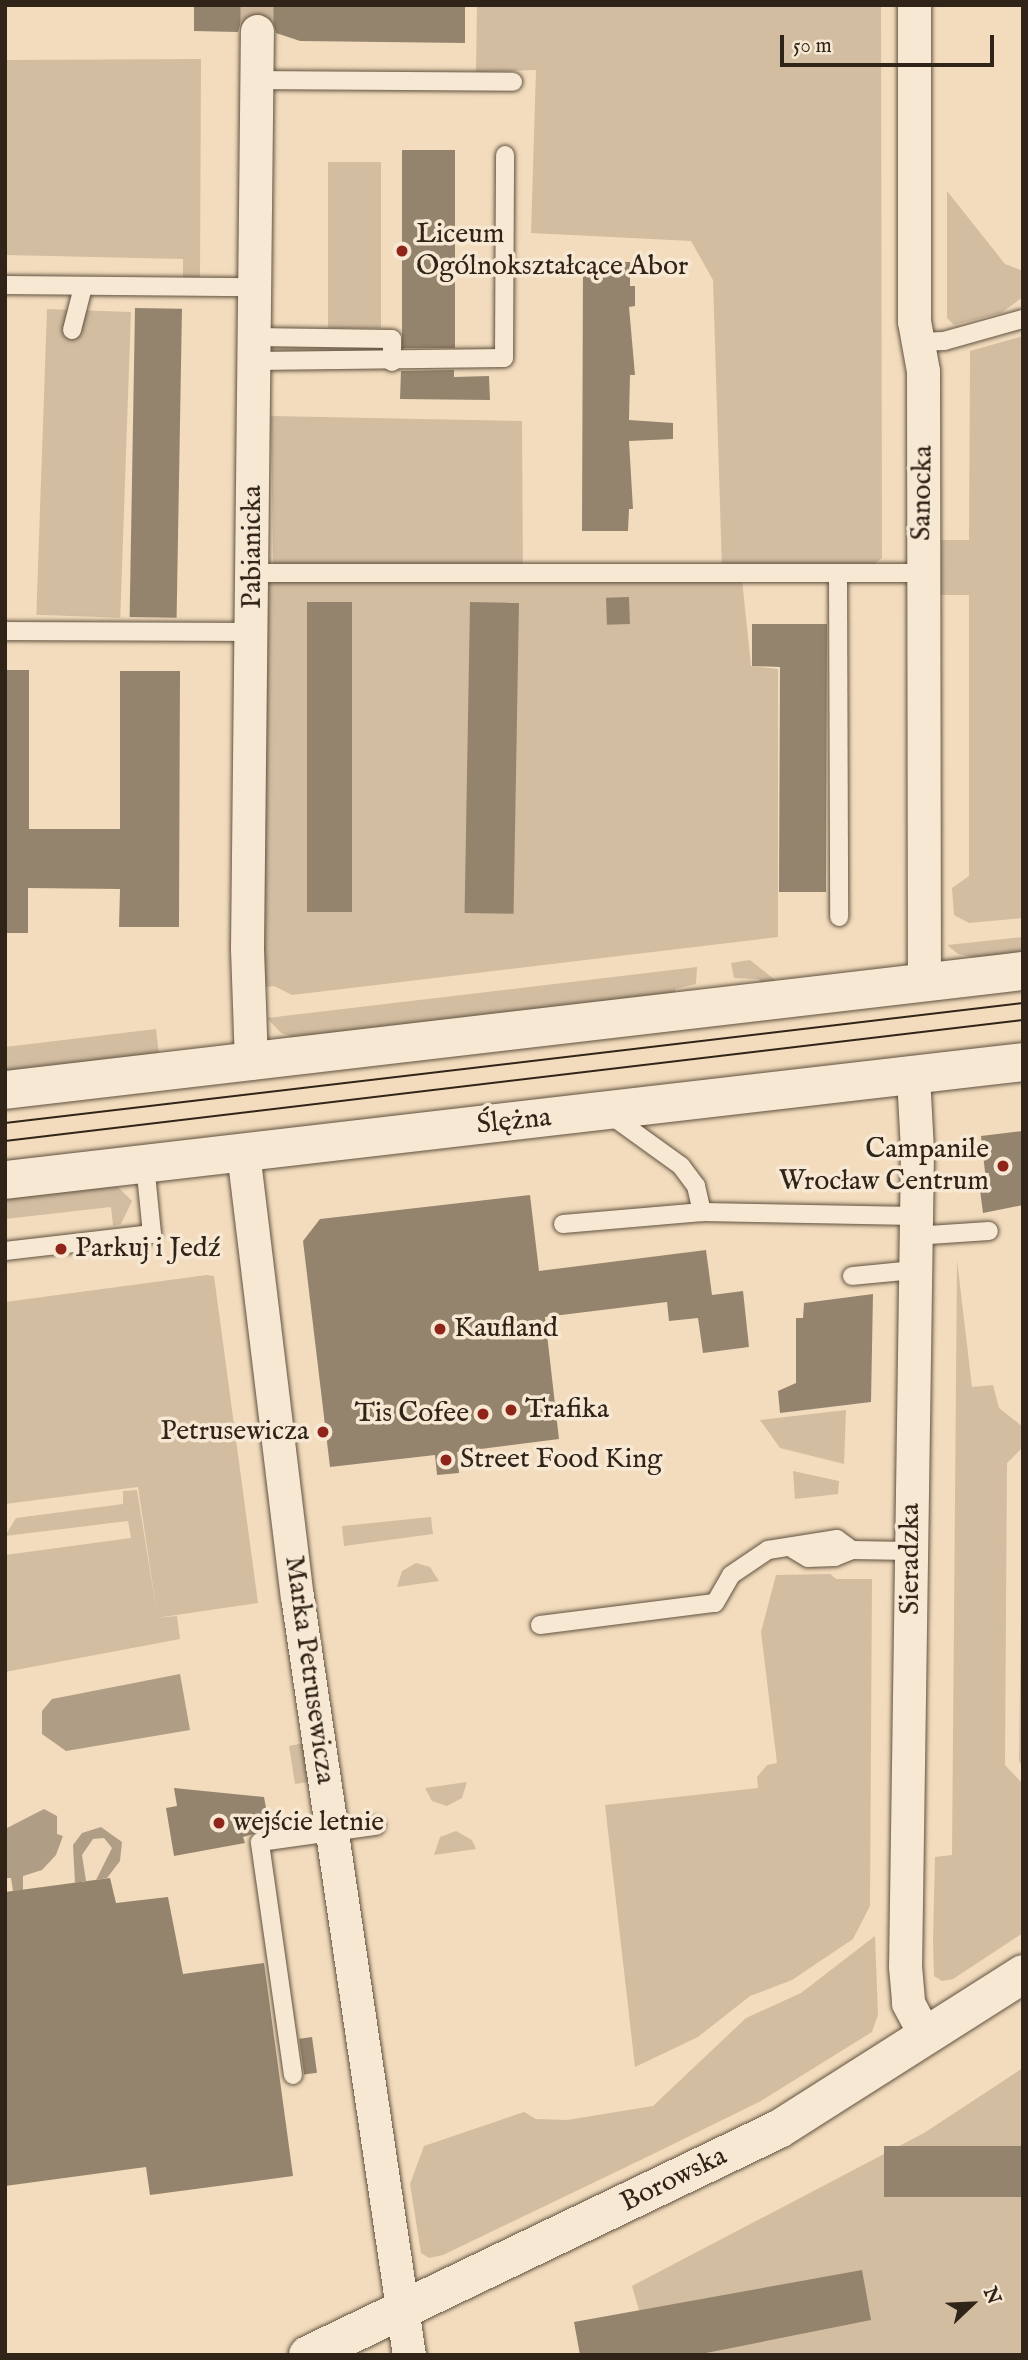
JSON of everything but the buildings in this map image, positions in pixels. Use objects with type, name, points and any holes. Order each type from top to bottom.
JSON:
[{"type":"main road","points":[[5,1090],[1023,971]]},
{"type":"main road","name":"Ślężna","points":[[5,1180],[1023,1062]]},
{"type":"main road","name":"Borowska","points":[[308,2355],[779,2129],[1023,1973]]},
{"type":"street","name":"Sanocka","points":[[915,5],[918,342],[923,371],[924,982]]},
{"type":"street","name":"Pabianicka","points":[[251,1063],[247,948],[254,632],[257,32]]},
{"type":"street","name":"Sieradzka","points":[[913,1076],[915,1226],[905,1966],[908,2003],[926,2037]]},
{"type":"street","name":"Marka Petrusewicza","points":[[243,1152],[332,1832],[400,2311],[409,2355]]},
{"type":"lane","points":[[256,80],[513,82]]},
{"type":"lane","points":[[255,349],[392,362],[504,358],[505,155]]},
{"type":"lane","points":[[5,285],[254,287]]},
{"type":"lane","points":[[72,330],[83,287]]},
{"type":"lane","points":[[918,342],[955,338],[1023,319]]},
{"type":"lane","points":[[254,573],[923,573]]},
{"type":"lane","points":[[838,574],[839,917]]},
{"type":"lane","points":[[5,631],[254,632]]},
{"type":"lane","points":[[606,1112],[681,1166],[696,1186],[702,1212]]},
{"type":"lane","points":[[5,1251],[152,1234],[145,1164]]},
{"type":"lane","points":[[563,1224],[702,1212],[989,1231]]},
{"type":"lane","points":[[852,1276],[913,1270]]},
{"type":"lane","points":[[540,1625],[715,1603],[748,1559],[768,1550],[793,1549],[807,1558],[835,1558],[852,1550],[911,1550]]},
{"type":"lane","points":[[293,2075],[260,1842],[376,1826]]},
{"type":"shaded area","points":[[477,5],[881,5],[882,558],[871,567],[722,569],[713,280],[691,241],[531,233],[536,70],[476,72]]},
{"type":"shaded area","points":[[201,59],[200,279],[183,279],[183,259],[5,255],[5,60]]},
{"type":"shaded area","points":[[328,162],[381,162],[381,328],[328,328]]},
{"type":"shaded area","points":[[947,191],[1005,264],[1023,271],[1023,297],[1001,313],[954,325],[947,318]]},
{"type":"shaded area","points":[[47,309],[131,312],[120,618],[36,615]]},
{"type":"shaded area","points":[[1023,336],[1023,918],[969,923],[954,915],[952,888],[969,876],[969,595],[937,595],[938,540],[969,540],[970,351]]},
{"type":"shaded area","points":[[271,416],[522,421],[523,576],[741,570],[751,666],[778,669],[778,937],[292,995],[274,986],[261,988],[266,593],[273,562]]},
{"type":"shaded area","points":[[1023,937],[1023,953],[978,958],[958,954],[947,945]]},
{"type":"shaded area","points":[[750,960],[780,984],[761,986],[759,979],[734,978],[731,963]]},
{"type":"shaded area","points":[[697,967],[696,984],[675,989],[675,996],[299,1039],[281,1033],[267,1018]]},
{"type":"shaded area","points":[[156,1029],[159,1055],[5,1070],[5,1047]]},
{"type":"shaded area","points":[[115,1184],[132,1201],[121,1224],[113,1226],[111,1207],[5,1219],[5,1199]]},
{"type":"shaded area","points":[[957,1260],[972,1387],[993,1385],[999,1408],[1023,1427],[1023,1447],[1007,1463],[1005,1765],[1023,1784],[1023,1933],[953,1979],[942,1981],[934,1976],[933,1938],[935,1857],[952,1855]]},
{"type":"shaded area","points":[[214,1276],[258,1603],[156,1618],[177,1616],[180,1639],[5,1672],[5,1555],[131,1538],[128,1521],[5,1536],[16,1518],[123,1504],[123,1491],[137,1490],[157,1614],[138,1487],[5,1504],[5,1302]]},
{"type":"shaded area","points":[[846,1410],[844,1464],[780,1448],[760,1420]]},
{"type":"shaded area","points":[[1023,1462],[1023,1768],[1019,1761]]},
{"type":"shaded area","points":[[793,1471],[839,1481],[838,1494],[795,1499]]},
{"type":"shaded area","points":[[431,1517],[433,1534],[344,1546],[342,1526]]},
{"type":"shaded area","points":[[416,1563],[430,1567],[439,1581],[397,1587],[402,1571]]},
{"type":"shaded area","points":[[830,1574],[836,1579],[872,1579],[870,1906],[853,1939],[792,1980],[750,1996],[698,2037],[635,2067],[605,1805],[758,1788],[757,1777],[767,1765],[777,1763],[761,1632],[776,1575]]},
{"type":"shaded area","points":[[180,1674],[190,1730],[66,1751],[42,1734],[42,1711],[52,1699]]},
{"type":"shaded area","points":[[304,1743],[314,1781],[295,1784],[289,1746]]},
{"type":"shaded area","points":[[467,1782],[462,1798],[447,1806],[432,1801],[425,1788]]},
{"type":"shaded area","points":[[44,1809],[57,1816],[57,1834],[63,1836],[56,1855],[42,1870],[23,1876],[23,1890],[13,1891],[11,1878],[5,1878],[5,1829]]},
{"type":"shaded area","points":[[101,1827],[122,1842],[120,1861],[107,1878],[96,1880],[112,1848],[104,1838],[93,1839],[82,1855],[86,1881],[75,1883],[73,1845],[82,1833]]},
{"type":"shaded area","points":[[456,1831],[472,1840],[476,1849],[434,1855],[440,1837]]},
{"type":"shaded area","points":[[875,1936],[878,2015],[872,2032],[759,2102],[649,2156],[443,2255],[429,2258],[421,2253],[410,2184],[424,2146],[524,2112],[536,2119],[567,2120],[653,2106],[746,2018],[801,1993]]},
{"type":"shaded area","points":[[1023,2068],[1023,2355],[652,2355],[632,2286],[924,2133]]},
{"type":"tunnel","points":[[257,5],[257,31]]},
{"type":"tram line","points":[[5,1123],[1023,1003]]},
{"type":"tram line","points":[[5,1141],[1023,1020]]},
{"type":"place","name":"Liceum Ogólnokształcące Abor","points":[[402,251]]},
{"type":"place","name":"Campanile Wrocław Centrum","points":[[1003,1166]]},
{"type":"place","name":"Parkuj i Jedź","points":[[61,1249]]},
{"type":"place","name":"Kaufland","points":[[440,1329]]},
{"type":"place","name":"Trafika","points":[[511,1410]]},
{"type":"place","name":"Tis Cofee","points":[[483,1414]]},
{"type":"place","name":"Petrusewicza","points":[[323,1432]]},
{"type":"place","name":"Street Food King","points":[[446,1460]]},
{"type":"place","name":"wejście letnie","points":[[219,1823]]}]
